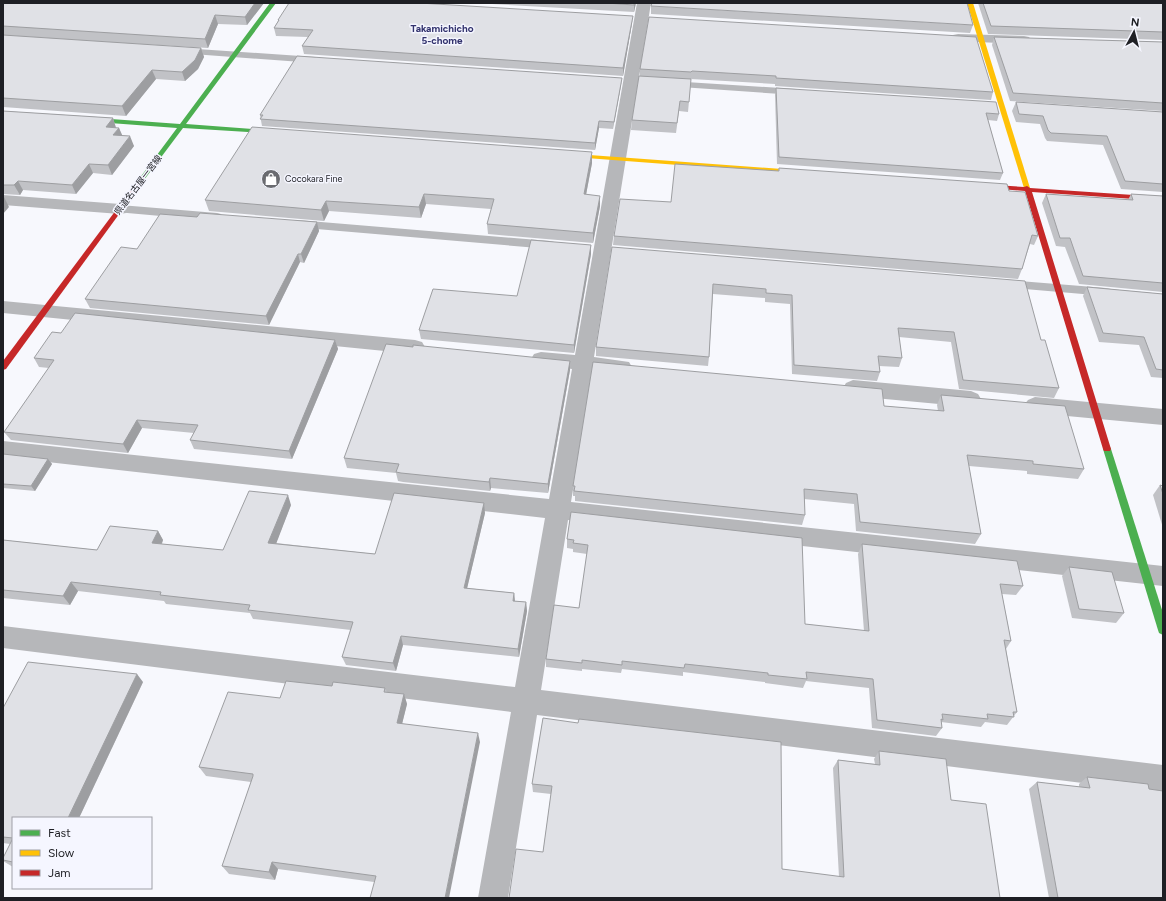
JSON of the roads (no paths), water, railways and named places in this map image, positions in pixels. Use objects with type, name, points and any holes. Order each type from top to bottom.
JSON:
[{"type":"street","name":"県道名古屋一宮線","points":[[3,367],[273,3]]},
{"type":"street","points":[[970,3],[997,105],[1027,189],[1095,410],[1154,575],[1163,630]]},
{"type":"street","points":[[493,898],[642,15]]},
{"type":"street","points":[[949,37],[1036,41]]},
{"type":"street","points":[[71,118],[289,134]]},
{"type":"street","points":[[555,154],[820,174]]},
{"type":"street","points":[[971,185],[1163,199]]},
{"type":"street","points":[[3,200],[120,209]]},
{"type":"street","points":[[3,307],[434,349]]},
{"type":"street","points":[[520,357],[637,368]]},
{"type":"street","points":[[832,386],[987,401]]},
{"type":"street","points":[[1018,404],[1163,417]]},
{"type":"street","points":[[3,449],[558,511],[1154,575]]},
{"type":"street","points":[[3,637],[1163,779]]},
{"type":"lane","points":[[170,50],[328,61]]},
{"type":"lane","points":[[662,83],[805,92]]},
{"type":"lane","points":[[997,105],[1016,106]]},
{"type":"lane","points":[[120,209],[226,218]]},
{"type":"lane","points":[[289,223],[565,246]]},
{"type":"lane","points":[[994,282],[1118,293]]},
{"type":"place","name":"Cocokara Fine","points":[[271,179]]},
{"type":"district","name":"Takamichicho 5-chome","points":[[442,34]]}]
